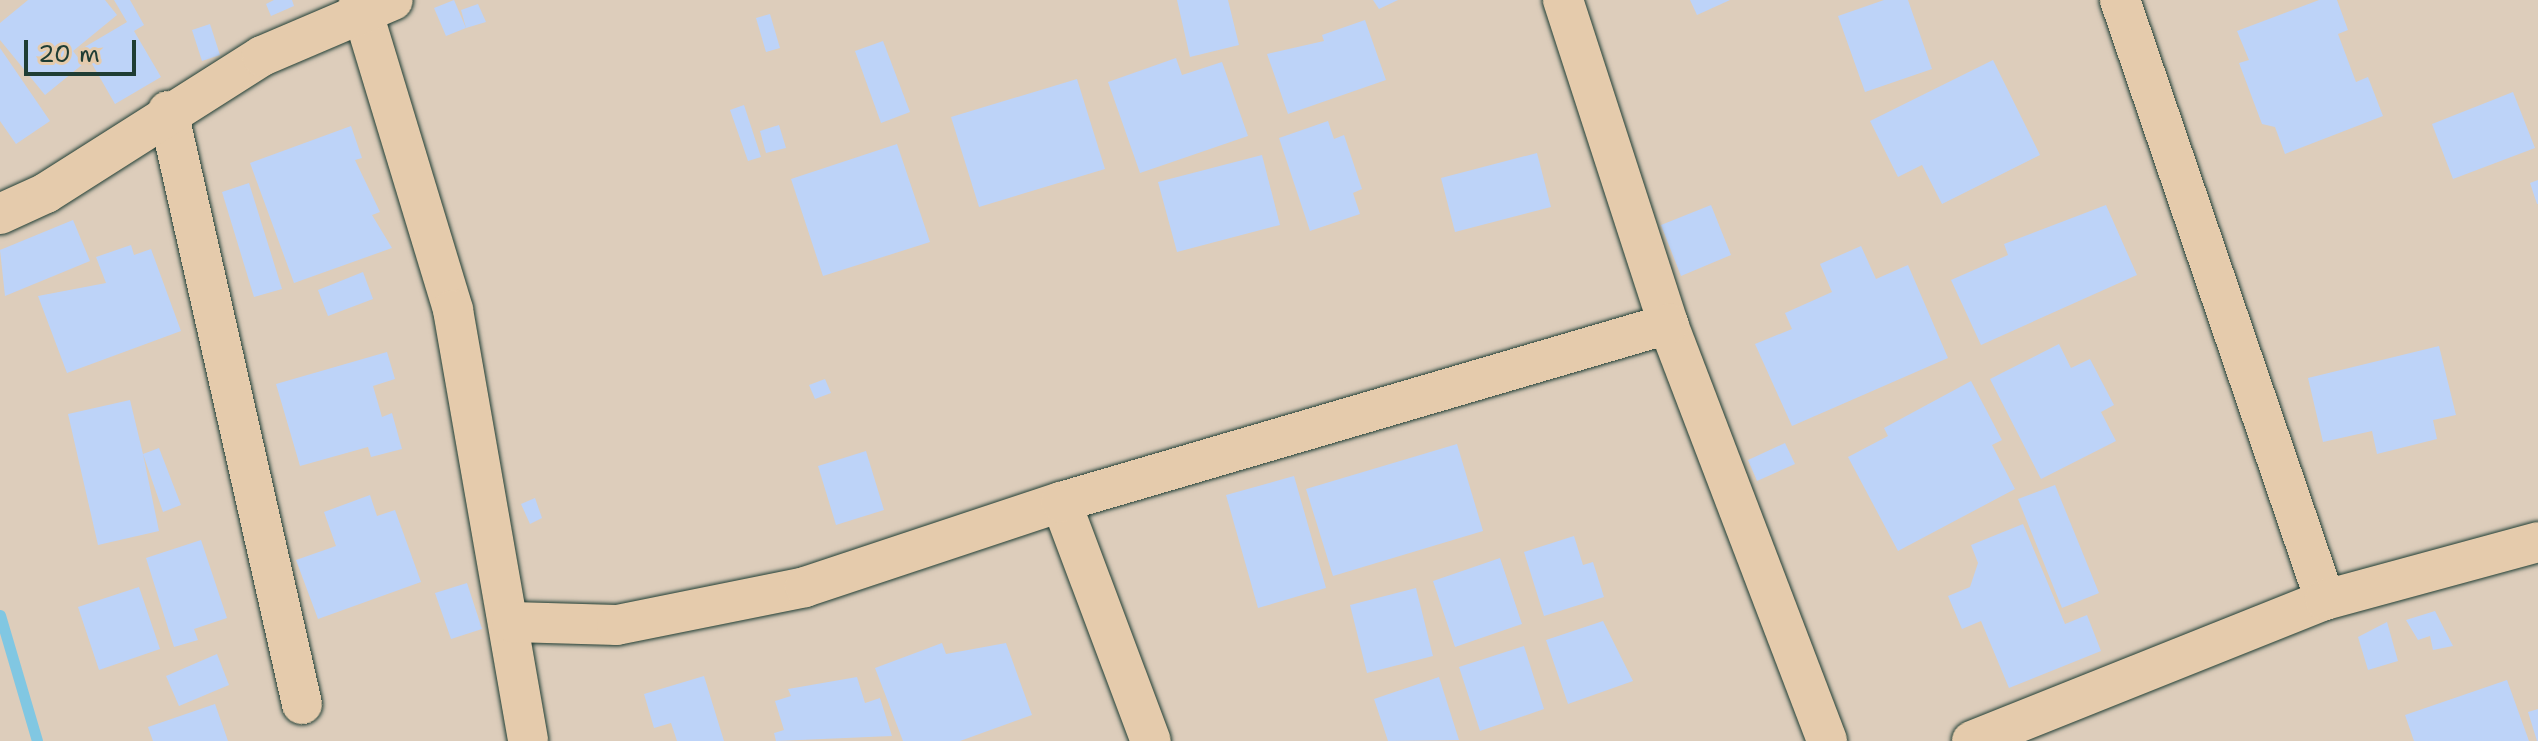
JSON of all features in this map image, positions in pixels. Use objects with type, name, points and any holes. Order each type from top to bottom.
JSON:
[{"type":"street","points":[[1563,0],[1668,324],[1827,741]]},
{"type":"street","points":[[2120,0],[2325,600]]},
{"type":"street","points":[[0,214],[46,193],[168,111],[370,4],[453,310],[512,622],[528,741]]},
{"type":"street","points":[[168,111],[302,704]]},
{"type":"street","points":[[512,622],[617,625],[805,587],[1061,502],[1668,324]]},
{"type":"street","points":[[1061,502],[1151,741]]},
{"type":"street","points":[[1972,741],[2325,600],[2538,542]]},
{"type":"building","points":[[28,0],[105,0],[117,15],[73,51],[83,64],[45,95],[0,40],[0,23]]},
{"type":"building","points":[[114,0],[130,0],[144,25],[134,31],[161,77],[115,104],[83,48],[127,22]]},
{"type":"building","points":[[274,0],[292,0],[294,6],[271,16],[266,4]]},
{"type":"building","points":[[454,0],[466,28],[446,36],[434,8]]},
{"type":"building","points":[[1177,0],[1228,0],[1239,45],[1190,57]]},
{"type":"building","points":[[1373,0],[1398,0],[1379,9]]},
{"type":"building","points":[[1690,0],[1730,0],[1697,15]]},
{"type":"building","points":[[1884,0],[1908,0],[1932,69],[1865,92],[1838,16]]},
{"type":"building","points":[[2319,0],[2337,0],[2348,30],[2338,34],[2356,82],[2368,77],[2383,116],[2285,154],[2275,127],[2262,124],[2239,63],[2249,60],[2237,31]]},
{"type":"building","points":[[478,4],[486,22],[466,28],[461,10]]},
{"type":"building","points":[[770,14],[780,48],[766,52],[756,18]]},
{"type":"building","points":[[1365,20],[1386,80],[1288,114],[1267,54],[1324,41],[1322,35]]},
{"type":"building","points":[[210,24],[220,55],[202,61],[192,30]]},
{"type":"building","points":[[883,41],[910,112],[881,123],[855,51]]},
{"type":"building","points":[[0,48],[50,121],[16,144],[0,121]]},
{"type":"building","points":[[1176,58],[1182,75],[1222,62],[1248,136],[1140,173],[1108,82]]},
{"type":"building","points":[[1993,60],[2040,155],[1942,204],[1922,165],[1898,177],[1870,121]]},
{"type":"building","points":[[1077,79],[1105,169],[979,207],[951,117]]},
{"type":"building","points":[[2513,92],[2535,148],[2453,179],[2432,124]]},
{"type":"building","points":[[744,105],[761,157],[748,161],[730,110]]},
{"type":"building","points":[[1328,121],[1334,139],[1344,135],[1362,189],[1353,193],[1360,214],[1310,231],[1279,138]]},
{"type":"building","points":[[779,125],[786,148],[766,153],[760,131]]},
{"type":"building","points":[[351,126],[362,158],[355,160],[380,212],[372,215],[392,248],[294,283],[250,163]]},
{"type":"building","points":[[897,144],[930,242],[823,276],[791,179]]},
{"type":"building","points":[[1537,153],[1551,207],[1455,232],[1441,178]]},
{"type":"building","points":[[1262,155],[1280,225],[1177,252],[1158,182]]},
{"type":"building","points":[[2538,180],[2538,204],[2537,204],[2530,183]]},
{"type":"building","points":[[249,183],[282,289],[254,297],[222,192]]},
{"type":"building","points":[[1711,205],[1731,255],[1681,276],[1661,225]]},
{"type":"building","points":[[2106,205],[2137,275],[1981,345],[1951,280],[2008,255],[2004,244]]},
{"type":"building","points":[[73,220],[90,261],[5,296],[0,250]]},
{"type":"building","points":[[131,245],[134,255],[151,249],[181,331],[67,373],[38,296],[106,283],[96,257]]},
{"type":"building","points":[[1861,246],[1876,279],[1908,265],[1948,358],[1792,426],[1755,344],[1792,329],[1785,313],[1832,292],[1820,264]]},
{"type":"building","points":[[363,272],[373,299],[328,316],[318,290]]},
{"type":"building","points":[[2059,344],[2071,368],[2090,359],[2114,405],[2101,412],[2116,441],[2041,479],[1990,379]]},
{"type":"building","points":[[2439,346],[2456,415],[2433,420],[2437,439],[2377,454],[2372,431],[2323,442],[2308,378]]},
{"type":"building","points":[[387,352],[395,379],[373,386],[382,417],[392,413],[402,449],[371,457],[368,447],[300,466],[276,384]]},
{"type":"building","points":[[825,379],[831,393],[815,399],[809,385]]},
{"type":"building","points":[[1971,381],[2002,440],[1992,445],[2015,489],[1898,551],[1848,457],[1888,436],[1884,428]]},
{"type":"building","points":[[130,400],[159,531],[98,545],[68,414]]},
{"type":"building","points":[[1785,443],[1795,464],[1757,481],[1748,460]]},
{"type":"building","points":[[1457,444],[1483,531],[1333,576],[1306,489]]},
{"type":"building","points":[[159,448],[181,505],[163,512],[143,454]]},
{"type":"building","points":[[866,451],[884,510],[836,525],[818,466]]},
{"type":"building","points":[[1294,476],[1326,588],[1258,608],[1226,495]]},
{"type":"building","points":[[2055,485],[2099,593],[2062,608],[2018,499]]},
{"type":"building","points":[[370,495],[377,516],[395,510],[421,582],[318,619],[296,560],[336,546],[324,512]]},
{"type":"building","points":[[535,498],[542,518],[530,524],[521,504]]},
{"type":"building","points":[[2023,524],[2065,624],[2087,615],[2101,651],[2009,688],[1981,621],[1962,629],[1948,596],[1970,587],[1978,563],[1971,545]]},
{"type":"building","points":[[1574,536],[1583,565],[1593,562],[1604,597],[1544,616],[1524,552]]},
{"type":"building","points":[[201,540],[227,618],[194,629],[198,640],[174,647],[146,558]]},
{"type":"building","points":[[1500,558],[1522,624],[1455,647],[1433,581]]},
{"type":"building","points":[[467,583],[482,629],[451,639],[435,593]]},
{"type":"building","points":[[139,587],[160,649],[99,670],[78,607]]},
{"type":"building","points":[[1416,588],[1433,656],[1367,673],[1350,605]]},
{"type":"building","points":[[2435,611],[2453,646],[2433,650],[2430,636],[2418,640],[2406,620]]},
{"type":"building","points":[[1603,621],[1633,681],[1568,704],[1546,640]]},
{"type":"building","points":[[2387,622],[2398,661],[2368,670],[2358,637]]},
{"type":"building","points":[[942,643],[946,654],[1006,643],[1032,715],[960,741],[903,741],[875,668]]},
{"type":"building","points":[[1524,646],[1544,709],[1480,731],[1459,667]]},
{"type":"building","points":[[217,654],[229,685],[179,706],[166,676]]},
{"type":"building","points":[[704,676],[724,741],[677,741],[671,723],[654,728],[644,694]]},
{"type":"building","points":[[857,677],[865,703],[880,698],[892,736],[776,741],[774,733],[784,730],[775,701],[791,696],[788,689]]},
{"type":"building","points":[[1439,677],[1459,740],[1388,741],[1374,699]]},
{"type":"building","points":[[2507,680],[2529,741],[2414,741],[2405,715]]},
{"type":"building","points":[[215,704],[228,741],[153,741],[148,727]]},
{"type":"building","points":[[2538,709],[2538,741],[2537,741],[2528,712]]},
{"type":"waterway","points":[[0,615],[37,741]]}]
